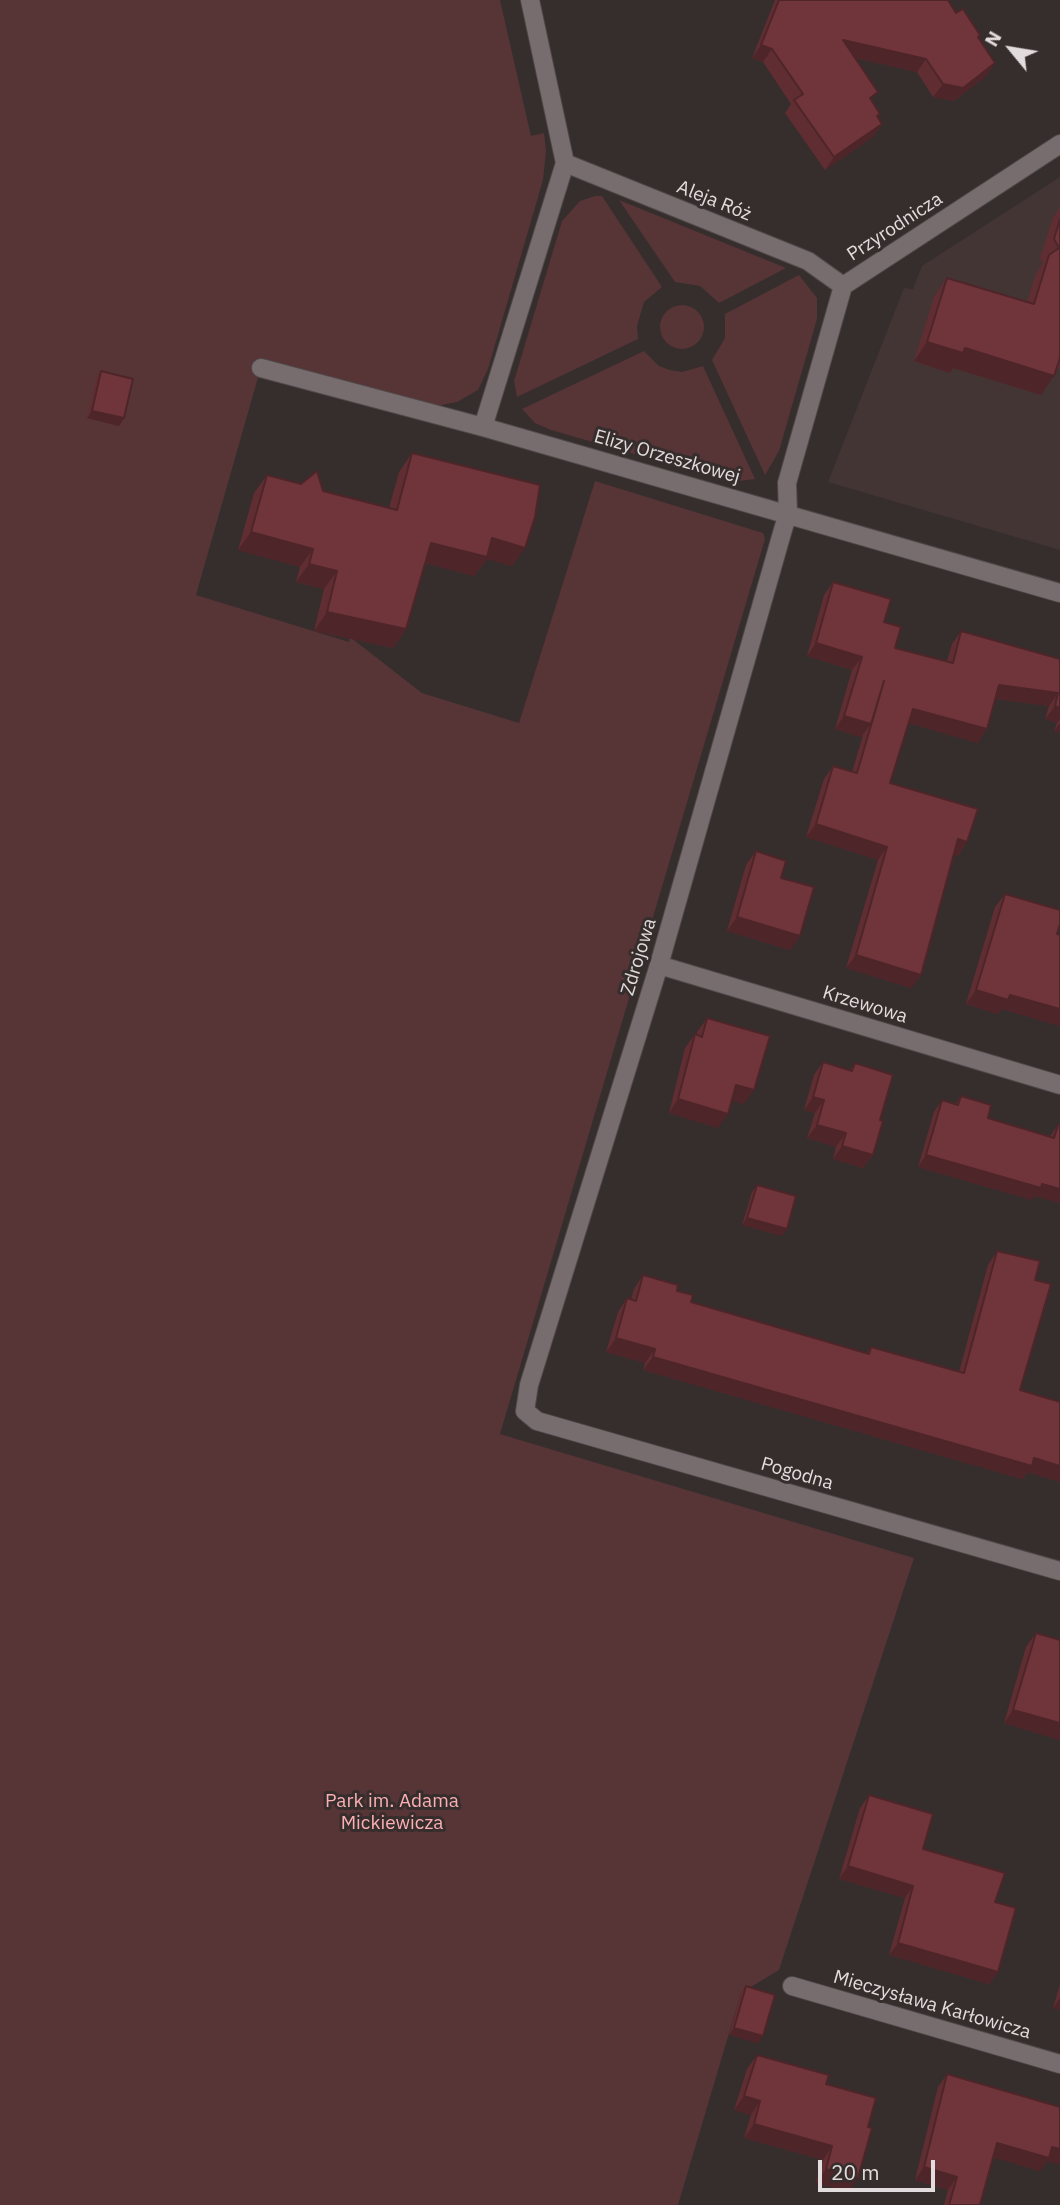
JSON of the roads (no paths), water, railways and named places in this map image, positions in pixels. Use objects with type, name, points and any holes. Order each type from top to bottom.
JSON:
[{"type":"street","points":[[483,427],[565,163],[530,0]]},
{"type":"street","name":"Przyrodnicza","points":[[788,513],[788,483],[843,286],[1060,144]]},
{"type":"street","name":"Aleja Róż","points":[[565,163],[808,261],[843,286]]},
{"type":"street","name":"Elizy Orzeszkowej","points":[[261,368],[483,427],[1060,593]]},
{"type":"street","name":"Zdrojowa","points":[[525,1411],[529,1385],[659,965],[788,513]]},
{"type":"street","name":"Krzewowa","points":[[659,965],[1060,1085]]},
{"type":"street","name":"Pogodna","points":[[525,1411],[537,1421],[1060,1572]]},
{"type":"street","name":"Mieczysława Karłowicza","points":[[792,1986],[1060,2064]]},
{"type":"park label","name":"Park im. Adama Mickiewicza","points":[[392,1813]]}]
